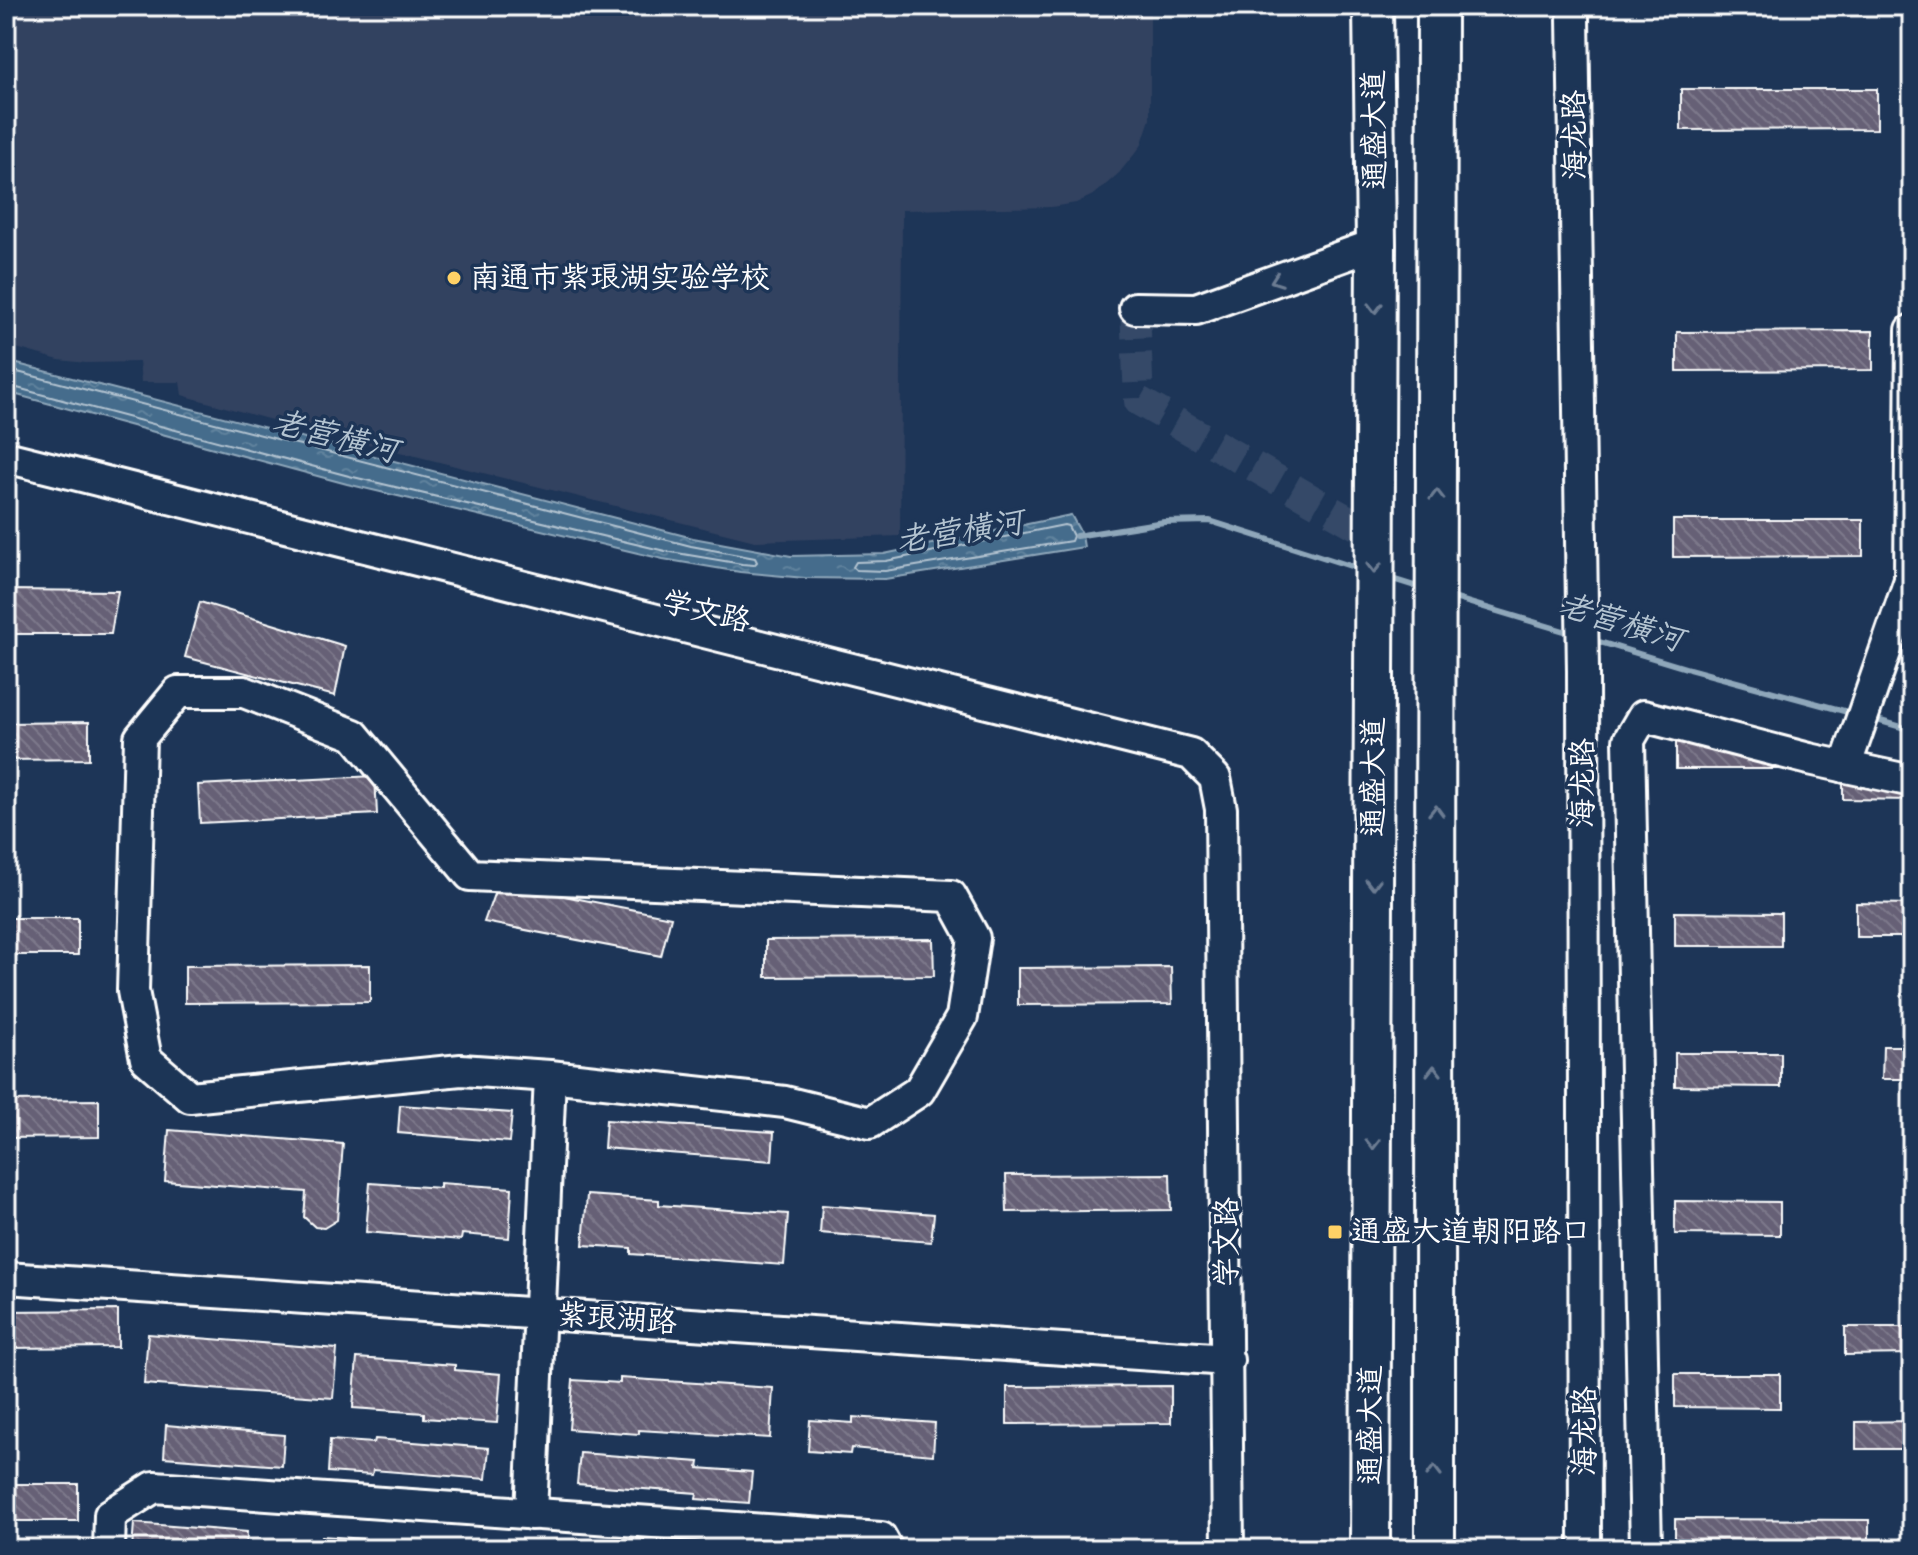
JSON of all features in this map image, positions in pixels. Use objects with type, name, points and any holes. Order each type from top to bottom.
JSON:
[{"type":"main road","name":"通盛大道","points":[[1370,1549],[1376,244],[1373,6]]},
{"type":"main road","name":"通盛大道","points":[[1435,1549],[1437,6]]},
{"type":"street","name":"海龙路","points":[[1573,17],[1583,671],[1585,1549]]},
{"type":"street","points":[[1135,308],[1196,309],[1376,244]]},
{"type":"street","points":[[1845,767],[1911,580],[1912,330]]},
{"type":"street","name":"学文路","points":[[6,437],[1198,736],[1229,767],[1238,810],[1235,878],[1224,935]]},
{"type":"street","name":"学文路","points":[[6,457],[1191,754],[1215,778],[1221,809],[1228,1549]]},
{"type":"street","points":[[178,692],[244,692],[354,735],[470,875],[951,896],[974,938],[962,1017],[919,1091],[870,1123],[785,1102],[550,1076],[461,1070],[190,1097],[146,1059],[133,991],[140,738],[178,692]]},
{"type":"street","points":[[1646,1549],[1629,740],[1643,716],[1912,781]]},
{"type":"street","points":[[531,1514],[550,1076]]},
{"type":"street","name":"紫琅湖路","points":[[6,1278],[1228,1360]]},
{"type":"street","points":[[109,1549],[110,1515],[154,1487],[881,1538],[887,1549]]},
{"type":"shaded area","name":"南通市紫琅湖实验学校","points":[[6,6],[1150,6],[1150,119],[1141,146],[1119,173],[1095,194],[1076,203],[1051,207],[902,210],[900,536],[755,541],[182,395],[180,382],[141,382],[139,362],[59,360],[6,345]]},
{"type":"water","points":[[6,361],[693,538],[791,556],[884,554],[1071,515],[1082,535],[1084,547],[885,579],[805,578],[740,572],[663,559],[347,484],[6,392]]},
{"type":"building","points":[[1681,89],[1877,89],[1877,129],[1681,130]]},
{"type":"building","points":[[1873,331],[1873,370],[1677,371],[1677,332]]},
{"type":"building","points":[[1673,520],[1863,520],[1863,556],[1673,557]]},
{"type":"building","points":[[6,590],[118,591],[111,634],[6,634]]},
{"type":"building","points":[[200,602],[345,646],[335,696],[185,657]]},
{"type":"building","points":[[89,722],[89,759],[6,760],[6,723]]},
{"type":"building","points":[[1676,735],[1781,736],[1781,769],[1676,769]]},
{"type":"building","points":[[1843,766],[1912,766],[1912,800],[1843,799]]},
{"type":"building","points":[[375,776],[377,814],[200,823],[198,785]]},
{"type":"building","points":[[498,883],[671,917],[661,956],[484,922]]},
{"type":"building","points":[[1856,903],[1912,904],[1912,937],[1856,937]]},
{"type":"building","points":[[1675,912],[1781,913],[1781,946],[1675,946]]},
{"type":"building","points":[[6,918],[78,918],[78,955],[6,955]]},
{"type":"building","points":[[933,939],[934,976],[766,977],[766,940]]},
{"type":"building","points":[[370,965],[370,1002],[185,1003],[185,966]]},
{"type":"building","points":[[1171,967],[1172,1004],[1018,1005],[1018,968]]},
{"type":"building","points":[[1883,1046],[1912,1046],[1912,1079],[1882,1079]]},
{"type":"building","points":[[1675,1053],[1781,1053],[1781,1087],[1675,1086]]},
{"type":"building","points":[[99,1100],[99,1137],[6,1138],[6,1101]]},
{"type":"building","points":[[400,1105],[512,1113],[509,1142],[398,1133]]},
{"type":"building","points":[[606,1120],[774,1132],[772,1161],[604,1148]]},
{"type":"building","points":[[169,1130],[343,1144],[337,1220],[324,1228],[315,1227],[304,1217],[306,1192],[165,1181]]},
{"type":"building","points":[[1170,1174],[1171,1210],[1007,1212],[1006,1175]]},
{"type":"building","points":[[370,1183],[440,1188],[440,1183],[512,1188],[509,1238],[462,1234],[461,1240],[366,1232]]},
{"type":"building","points":[[1903,1184],[1912,1184],[1912,1217],[1903,1217]]},
{"type":"building","points":[[587,1195],[659,1200],[659,1205],[788,1214],[784,1265],[631,1254],[631,1248],[583,1245]]},
{"type":"building","points":[[1675,1201],[1780,1202],[1780,1235],[1675,1234]]},
{"type":"building","points":[[822,1205],[934,1214],[931,1242],[820,1233]]},
{"type":"building","points":[[118,1310],[118,1347],[6,1348],[6,1311]]},
{"type":"building","points":[[1845,1327],[1912,1327],[1912,1354],[1845,1355]]},
{"type":"building","points":[[148,1334],[337,1349],[333,1398],[144,1384]]},
{"type":"building","points":[[357,1358],[455,1365],[455,1370],[501,1374],[497,1423],[424,1418],[424,1413],[353,1408]]},
{"type":"building","points":[[1675,1374],[1780,1374],[1780,1408],[1675,1407]]},
{"type":"building","points":[[620,1378],[773,1388],[770,1438],[569,1429],[573,1380],[620,1383]]},
{"type":"building","points":[[1171,1386],[1171,1423],[1007,1424],[1007,1387]]},
{"type":"building","points":[[853,1417],[935,1423],[933,1455],[851,1448],[850,1454],[808,1451],[810,1420],[853,1423]]},
{"type":"building","points":[[1912,1421],[1912,1449],[1856,1449],[1856,1422]]},
{"type":"building","points":[[166,1425],[284,1435],[282,1466],[164,1457]]},
{"type":"building","points":[[375,1439],[489,1448],[486,1479],[373,1470],[372,1475],[328,1472],[330,1440],[374,1443]]},
{"type":"building","points":[[580,1453],[699,1462],[698,1468],[752,1472],[749,1503],[696,1499],[697,1493],[577,1484]]},
{"type":"building","points":[[6,1484],[78,1484],[78,1521],[6,1521]]},
{"type":"building","points":[[1675,1519],[1869,1520],[1869,1549],[1675,1549]]},
{"type":"building","points":[[1906,1519],[1912,1519],[1912,1546],[1906,1546]]},
{"type":"building","points":[[134,1523],[247,1532],[246,1549],[132,1549]]},
{"type":"building","points":[[322,1536],[365,1539],[365,1546],[409,1549],[321,1549]]},
{"type":"waterway","name":"老营横河","points":[[1076,536],[1164,522],[1210,521],[1360,569]]},
{"type":"waterway","name":"老营横河","points":[[1386,577],[1421,588]]},
{"type":"waterway","name":"老营横河","points":[[1447,596],[1574,634]]},
{"type":"waterway","name":"老营横河","points":[[1593,640],[1855,714]]},
{"type":"waterway","name":"老营横河","points":[[1870,718],[1912,730]]},
{"type":"tunnel","points":[[1135,308],[1139,401],[1374,535]]},
{"type":"place","name":"南通市紫琅湖实验学校","points":[[454,278]]},
{"type":"place","name":"通盛大道朝阳路口","points":[[1335,1232]]}]
